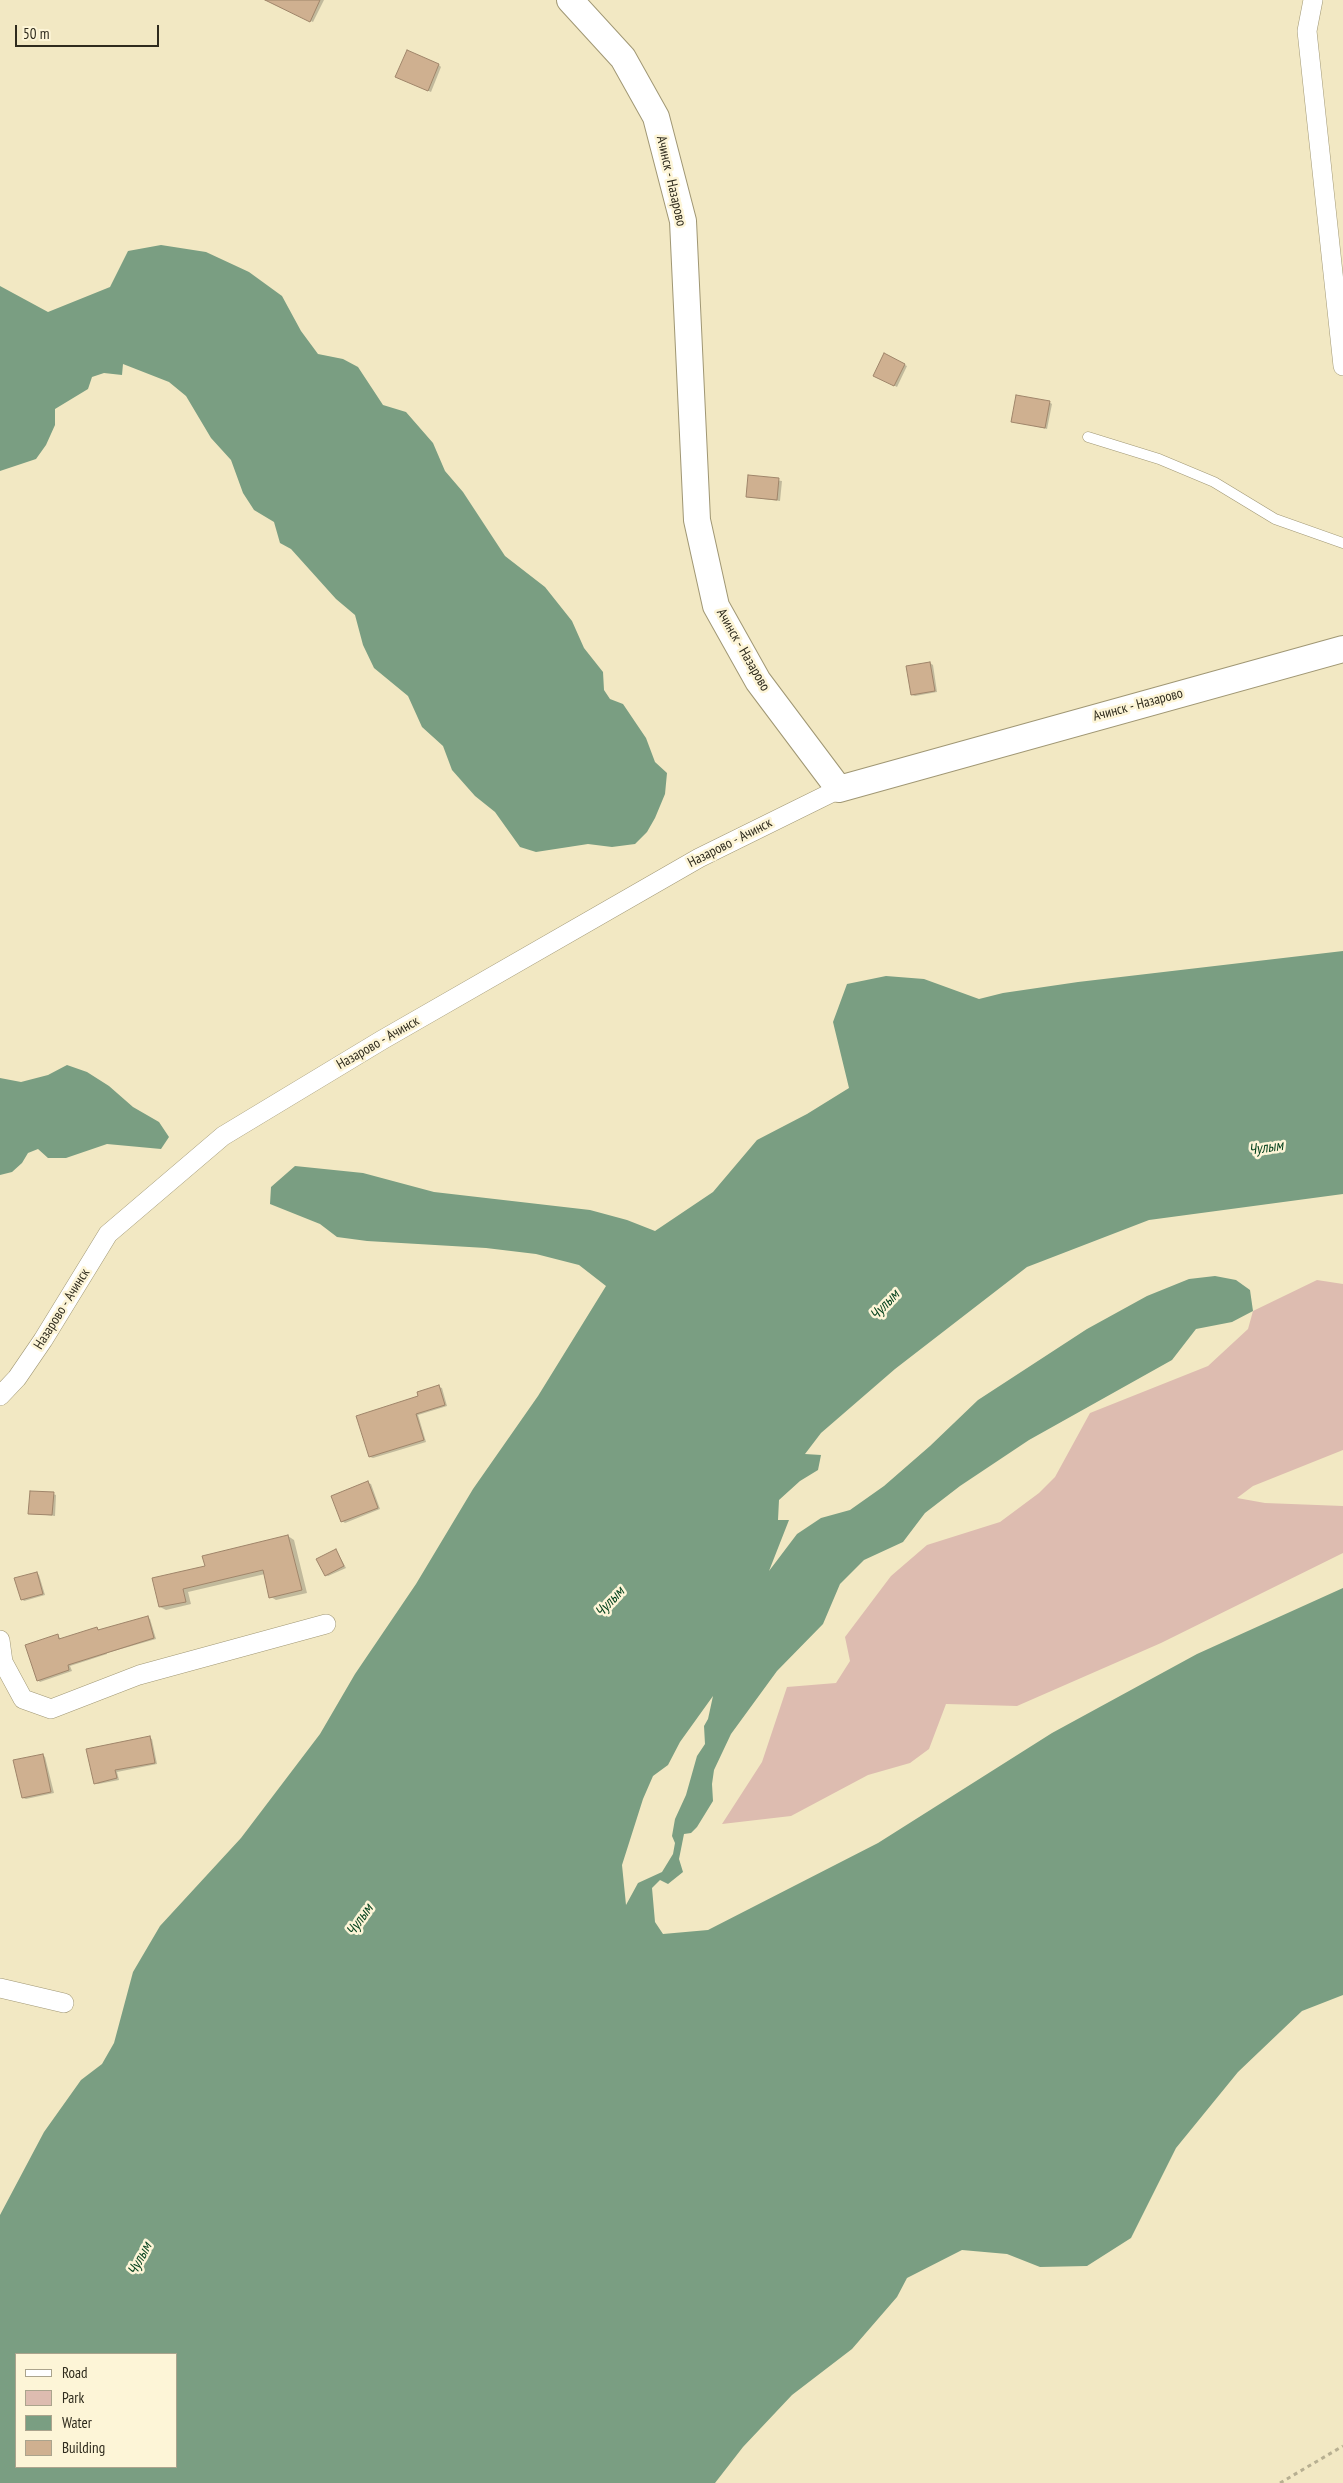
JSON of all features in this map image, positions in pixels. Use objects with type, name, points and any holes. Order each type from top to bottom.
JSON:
[{"type":"street","name":"Ачинск - Назарово","points":[[570,0],[622,58],[656,117],[683,221],[697,520],[716,606],[758,681],[839,789],[1343,649]]},
{"type":"street","points":[[1313,0],[1307,31],[1343,366]]},
{"type":"street","name":"Назарово - Ачинск","points":[[0,1396],[17,1378],[43,1340],[108,1234],[223,1136],[382,1040],[699,858],[839,789]]},
{"type":"street","points":[[0,1640],[4,1662],[23,1699],[52,1708],[138,1675],[326,1624]]},
{"type":"street","points":[[0,1988],[64,2003]]},
{"type":"lane","points":[[1088,437],[1159,459],[1214,482],[1275,519],[1343,543]]},
{"type":"path","points":[[1280,2483],[1343,2446]]},
{"type":"green space","points":[[1317,1280],[1343,1284],[1343,1450],[1253,1486],[1237,1498],[1265,1503],[1343,1506],[1343,1553],[1161,1643],[1017,1706],[946,1704],[929,1749],[910,1763],[868,1775],[791,1816],[722,1824],[762,1762],[787,1687],[836,1683],[850,1661],[845,1637],[891,1576],[927,1545],[1000,1522],[1039,1493],[1055,1477],[1090,1413],[1208,1366],[1248,1329],[1253,1311]]},
{"type":"water","points":[[161,245],[206,252],[249,272],[282,296],[301,331],[318,354],[343,359],[358,367],[383,405],[406,412],[433,443],[445,471],[463,492],[505,556],[545,587],[572,621],[584,648],[603,672],[604,690],[610,699],[623,704],[646,738],[655,762],[667,773],[665,794],[655,818],[647,832],[635,844],[612,847],[588,844],[536,852],[520,847],[495,812],[475,796],[452,770],[443,746],[422,727],[408,696],[374,668],[363,645],[355,615],[336,599],[291,549],[280,543],[274,522],[254,510],[243,493],[231,460],[211,438],[186,396],[169,382],[123,364],[122,375],[104,373],[92,377],[88,389],[55,409],[55,425],[46,445],[36,459],[0,471],[0,286],[48,312],[110,287],[128,251]]},
{"type":"water","name":"Чулым","points":[[1343,951],[1343,1194],[1149,1220],[1027,1267],[895,1369],[821,1433],[805,1454],[821,1455],[818,1470],[800,1481],[779,1500],[778,1520],[789,1520],[769,1571],[797,1534],[821,1518],[850,1510],[884,1486],[930,1446],[978,1400],[1087,1329],[1147,1296],[1189,1279],[1215,1276],[1236,1280],[1250,1290],[1253,1311],[1232,1322],[1196,1329],[1172,1360],[1029,1440],[960,1486],[925,1513],[903,1542],[864,1560],[840,1584],[823,1624],[777,1671],[731,1734],[714,1770],[712,1784],[713,1801],[697,1827],[691,1833],[684,1834],[679,1859],[683,1872],[668,1884],[660,1880],[652,1888],[655,1922],[663,1934],[708,1930],[878,1843],[1052,1733],[1197,1654],[1343,1588],[1343,1995],[1302,2011],[1238,2072],[1176,2148],[1131,2238],[1087,2266],[1040,2267],[1007,2254],[962,2250],[907,2278],[897,2297],[852,2349],[792,2395],[743,2447],[715,2483],[0,2483],[0,2215],[44,2132],[81,2080],[102,2064],[114,2043],[133,1972],[160,1926],[241,1838],[320,1734],[355,1674],[416,1584],[473,1489],[538,1396],[606,1286],[579,1265],[536,1254],[486,1248],[367,1241],[337,1237],[320,1224],[270,1204],[271,1187],[295,1166],[363,1173],[434,1192],[590,1210],[627,1220],[655,1231],[713,1192],[757,1140],[807,1114],[849,1088],[833,1022],[847,984],[886,976],[924,979],[979,999],[1003,993],[1078,982]],"holes":[[[713,1696],[708,1719],[704,1726],[705,1744],[697,1756],[686,1795],[675,1819],[672,1836],[675,1843],[673,1854],[662,1872],[638,1883],[626,1905],[622,1865],[643,1799],[653,1776],[668,1765],[680,1742]]]},
{"type":"water","points":[[67,1065],[87,1072],[109,1086],[133,1107],[159,1122],[169,1137],[161,1149],[107,1144],[66,1158],[48,1158],[38,1149],[28,1153],[22,1163],[12,1172],[0,1175],[0,1078],[21,1082],[48,1075]]},
{"type":"building","points":[[265,0],[320,0],[310,22]]},
{"type":"building","points":[[407,50],[439,64],[428,91],[395,77]]},
{"type":"building","points":[[884,353],[905,364],[894,386],[873,376]]},
{"type":"building","points":[[1016,395],[1050,401],[1045,428],[1011,422]]},
{"type":"building","points":[[748,475],[779,478],[777,500],[746,497]]},
{"type":"building","points":[[930,662],[935,691],[911,695],[906,666]]},
{"type":"building","points":[[439,1385],[445,1405],[416,1414],[424,1440],[369,1457],[356,1416],[418,1396],[417,1392]]},
{"type":"building","points":[[368,1481],[378,1508],[341,1522],[331,1496]]},
{"type":"building","points":[[30,1491],[54,1492],[52,1515],[28,1514]]},
{"type":"building","points":[[288,1535],[302,1590],[269,1598],[263,1570],[183,1589],[186,1602],[159,1607],[152,1578],[205,1566],[202,1556]]},
{"type":"building","points":[[336,1549],[344,1566],[325,1576],[316,1559]]},
{"type":"building","points":[[37,1572],[43,1594],[21,1600],[14,1578]]},
{"type":"building","points":[[148,1616],[154,1638],[68,1665],[69,1670],[37,1681],[25,1645],[58,1634],[59,1639],[97,1627],[98,1630]]},
{"type":"building","points":[[150,1736],[155,1763],[115,1770],[117,1778],[94,1784],[86,1749]]},
{"type":"building","points":[[43,1754],[51,1792],[22,1798],[13,1760]]}]
